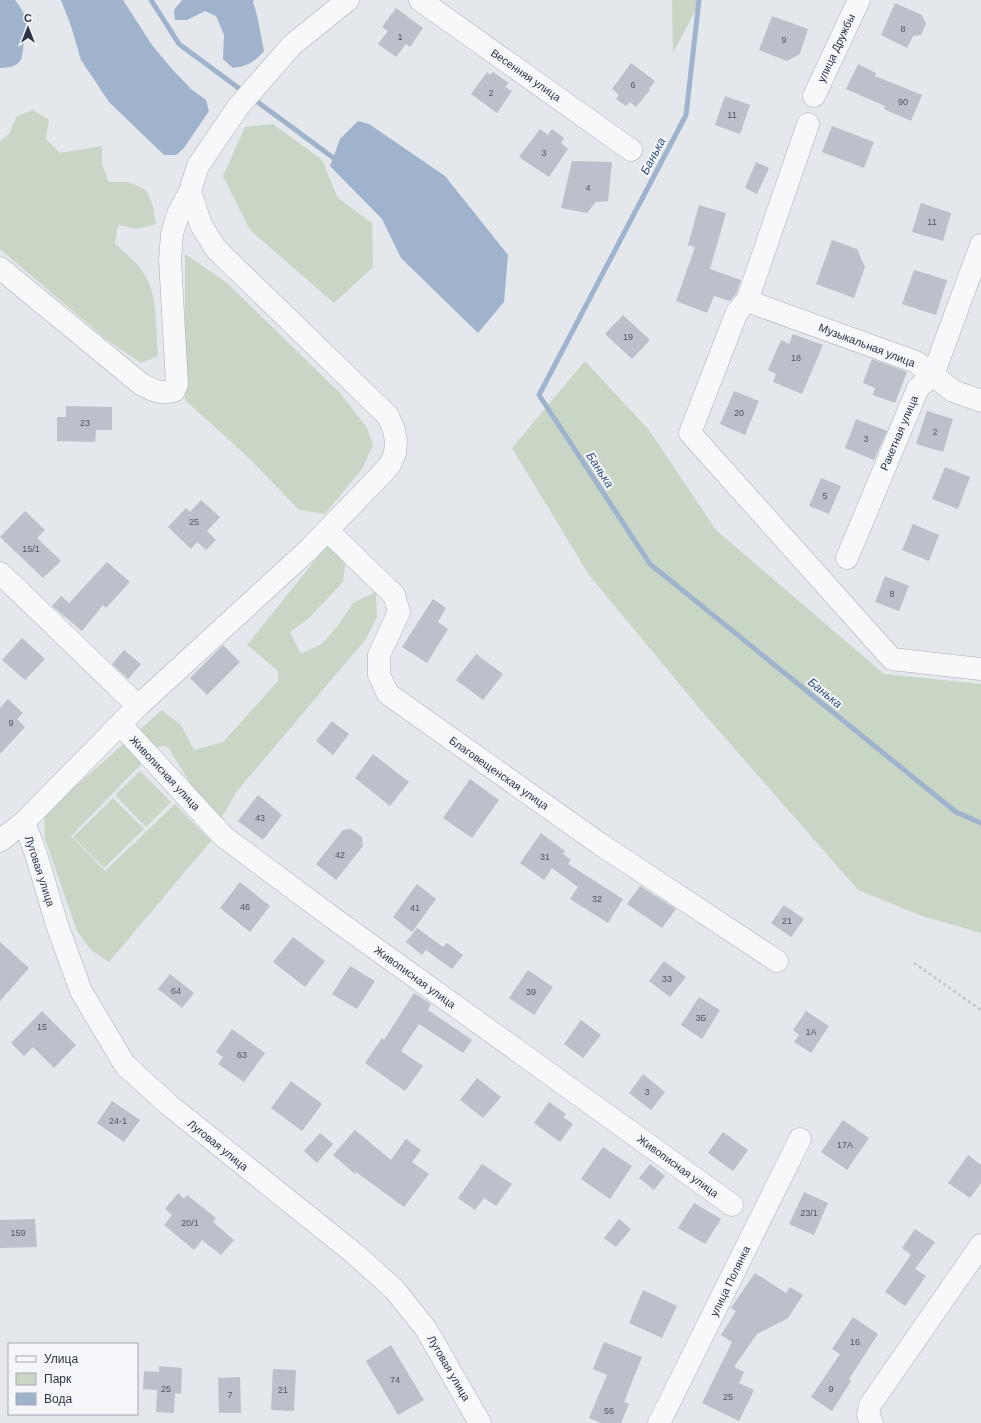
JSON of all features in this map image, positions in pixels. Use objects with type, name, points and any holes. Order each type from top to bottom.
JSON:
[{"type":"street","points":[[0,268],[141,384],[156,392],[174,390],[177,384],[170,260],[172,234],[178,214],[190,191],[198,166],[238,107],[292,45],[348,0]]},
{"type":"street","name":"Весенняя улица","points":[[420,0],[631,150]]},
{"type":"street","name":"улица Дружбы","points":[[814,96],[859,0]]},
{"type":"street","points":[[808,124],[746,301],[737,312],[690,433],[892,658],[981,669]]},
{"type":"street","points":[[0,841],[24,822],[138,706],[306,552],[390,465],[395,453],[396,441],[394,430],[388,416],[216,249],[201,225],[190,191]]},
{"type":"street","name":"Ракетная улица","points":[[847,558],[918,388],[933,375],[981,245]]},
{"type":"street","name":"Музыкальная улица","points":[[746,301],[916,362],[953,391],[981,401]]},
{"type":"street","name":"Благовещенская улица","points":[[327,530],[394,595],[399,612],[379,655],[379,675],[388,694],[600,844],[777,961]]},
{"type":"street","points":[[0,573],[138,706]]},
{"type":"street","name":"Живописная улица","points":[[120,724],[224,837],[333,918],[732,1205]]},
{"type":"street","name":"Луговая улица","points":[[24,822],[36,854],[57,925],[81,991],[125,1065],[170,1105],[355,1254],[394,1289],[426,1329],[480,1423]]},
{"type":"street","name":"улица Полянка","points":[[659,1423],[800,1139]]},
{"type":"street","points":[[872,1423],[868,1415],[870,1405],[981,1245]]},
{"type":"path","points":[[914,963],[981,1010]]},
{"type":"green space","points":[[672,0],[701,0],[673,53]]},
{"type":"green space","points":[[33,110],[49,120],[46,139],[60,153],[102,146],[102,164],[109,182],[128,182],[146,190],[153,206],[156,224],[138,229],[118,225],[115,243],[137,264],[148,281],[152,291],[158,356],[141,363],[107,340],[0,249],[0,141],[9,134],[17,116]]},
{"type":"green space","points":[[273,124],[322,160],[338,198],[372,223],[373,267],[334,303],[250,230],[223,176],[245,127]]},
{"type":"green space","points":[[185,254],[226,282],[341,394],[367,428],[373,445],[362,469],[325,514],[299,510],[250,459],[185,400]]},
{"type":"green space","points":[[585,361],[649,430],[716,530],[884,674],[981,684],[981,933],[922,916],[858,890],[705,715],[589,575],[512,448]]},
{"type":"green space","points":[[328,544],[346,557],[343,582],[310,617],[290,632],[301,654],[323,643],[339,624],[353,603],[376,592],[377,617],[366,639],[237,791],[220,820],[201,801],[168,747],[159,746],[71,836],[105,871],[175,804],[211,841],[109,962],[91,950],[77,931],[45,839],[44,814],[162,710],[181,725],[194,750],[223,742],[278,681],[278,671],[247,645]]},
{"type":"green space","points":[[140,771],[171,802],[146,827],[115,795]]},
{"type":"green space","points":[[113,798],[144,829],[104,868],[73,837]]},
{"type":"water","points":[[0,0],[15,0],[24,14],[26,23],[23,52],[20,61],[14,66],[0,68]]},
{"type":"water","points":[[61,0],[123,0],[152,45],[191,89],[206,100],[209,111],[184,148],[176,155],[164,155],[109,102],[81,60],[71,26]]},
{"type":"water","points":[[182,0],[254,0],[253,2],[264,51],[251,63],[233,68],[223,59],[224,35],[216,16],[205,11],[187,20],[175,20],[174,10]]},
{"type":"water","points":[[358,121],[369,124],[445,176],[508,255],[504,302],[478,333],[401,258],[382,219],[330,166],[340,139]]},
{"type":"building","points":[[895,3],[922,15],[926,24],[921,35],[913,36],[907,48],[881,35]]},
{"type":"building","points":[[396,8],[423,28],[410,47],[406,44],[396,57],[378,44],[388,31],[382,27]]},
{"type":"building","points":[[772,16],[808,29],[800,54],[787,61],[759,50]]},
{"type":"building","points":[[631,63],[655,81],[649,89],[650,90],[636,107],[630,102],[626,106],[616,99],[619,95],[612,89]]},
{"type":"building","points":[[858,64],[876,73],[875,76],[922,95],[911,121],[884,109],[885,106],[846,89]]},
{"type":"building","points":[[487,72],[490,75],[493,72],[509,83],[505,87],[512,91],[497,113],[471,94]]},
{"type":"building","points":[[725,96],[750,105],[740,134],[715,125]]},
{"type":"building","points":[[832,126],[874,142],[864,168],[822,152]]},
{"type":"building","points":[[540,129],[548,135],[552,129],[564,138],[561,143],[568,149],[549,177],[519,157]]},
{"type":"building","points":[[572,161],[612,162],[608,201],[596,202],[587,213],[561,208]]},
{"type":"building","points":[[756,162],[769,168],[757,194],[745,188]]},
{"type":"building","points":[[921,203],[951,213],[943,241],[912,232]]},
{"type":"building","points":[[699,205],[726,213],[710,269],[741,280],[736,294],[730,301],[714,296],[707,313],[676,301],[695,247],[688,245]]},
{"type":"building","points":[[832,240],[857,249],[865,267],[854,298],[816,284]]},
{"type":"building","points":[[914,270],[947,280],[936,315],[902,304]]},
{"type":"building","points":[[623,315],[650,340],[632,359],[605,334]]},
{"type":"building","points":[[793,334],[823,345],[802,394],[773,382],[776,374],[768,370],[781,340],[789,344]]},
{"type":"building","points":[[872,359],[907,372],[895,403],[873,395],[875,388],[863,383]]},
{"type":"building","points":[[734,391],[759,401],[745,435],[720,424]]},
{"type":"building","points":[[66,406],[112,407],[112,430],[96,430],[95,442],[57,441],[57,417],[66,417]]},
{"type":"building","points":[[927,411],[953,419],[943,452],[916,444]]},
{"type":"building","points":[[856,419],[887,431],[874,460],[845,448]]},
{"type":"building","points":[[945,467],[970,477],[958,509],[932,499]]},
{"type":"building","points":[[821,478],[841,486],[829,514],[809,506]]},
{"type":"building","points":[[201,500],[220,517],[207,531],[216,540],[206,550],[197,542],[191,549],[168,527],[186,508],[190,512]]},
{"type":"building","points":[[25,511],[45,530],[37,538],[61,561],[43,578],[0,537]]},
{"type":"building","points":[[913,524],[939,535],[929,561],[902,550]]},
{"type":"building","points":[[107,562],[130,582],[106,608],[103,605],[82,631],[52,606],[61,596],[69,603]]},
{"type":"building","points":[[885,576],[909,586],[899,611],[875,602]]},
{"type":"building","points":[[433,599],[446,608],[438,622],[448,629],[427,663],[402,647]]},
{"type":"building","points":[[22,638],[45,659],[25,680],[2,660]]},
{"type":"building","points":[[223,645],[240,662],[207,695],[190,678]]},
{"type":"building","points":[[124,650],[141,664],[128,679],[112,664]]},
{"type":"building","points":[[476,654],[503,674],[483,700],[456,680]]},
{"type":"building","points":[[8,699],[23,713],[17,719],[25,727],[0,754],[0,708]]},
{"type":"building","points":[[332,721],[349,734],[333,755],[316,741]]},
{"type":"building","points":[[373,754],[409,782],[390,806],[355,778]]},
{"type":"building","points":[[470,779],[499,800],[472,838],[443,818]]},
{"type":"building","points":[[258,795],[282,815],[263,840],[238,821]]},
{"type":"building","points":[[351,829],[362,837],[363,846],[336,880],[316,864],[343,830]]},
{"type":"building","points":[[541,833],[565,851],[563,854],[571,860],[568,864],[623,899],[608,923],[570,899],[578,887],[552,868],[544,880],[520,863]]},
{"type":"building","points":[[240,882],[270,906],[250,932],[220,908]]},
{"type":"building","points":[[417,884],[436,899],[412,932],[393,917]]},
{"type":"building","points":[[640,886],[676,909],[662,928],[627,904]]},
{"type":"building","points":[[784,905],[804,919],[791,937],[771,923]]},
{"type":"building","points":[[417,928],[443,947],[447,943],[463,955],[452,969],[426,950],[422,955],[406,942]]},
{"type":"building","points":[[293,937],[325,961],[305,987],[273,962]]},
{"type":"building","points":[[0,942],[29,968],[0,1001]]},
{"type":"building","points":[[664,961],[686,977],[670,997],[649,981]]},
{"type":"building","points":[[350,966],[375,981],[357,1009],[332,994]]},
{"type":"building","points":[[528,970],[553,987],[534,1015],[509,998]]},
{"type":"building","points":[[170,974],[194,993],[182,1008],[158,989]]},
{"type":"building","points":[[414,993],[431,1004],[428,1010],[472,1040],[463,1053],[419,1024],[401,1051],[423,1066],[405,1091],[365,1063],[382,1038],[384,1040]]},
{"type":"building","points":[[699,997],[720,1010],[702,1039],[681,1025]]},
{"type":"building","points":[[42,1011],[76,1045],[54,1068],[33,1047],[24,1056],[11,1043]]},
{"type":"building","points":[[806,1011],[829,1026],[811,1053],[794,1042],[799,1035],[793,1030]]},
{"type":"building","points":[[581,1020],[601,1035],[583,1058],[564,1044]]},
{"type":"building","points":[[232,1029],[265,1053],[244,1082],[218,1064],[223,1057],[216,1052]]},
{"type":"building","points":[[643,1074],[665,1092],[651,1110],[629,1093]]},
{"type":"building","points":[[477,1078],[501,1097],[483,1118],[460,1100]]},
{"type":"building","points":[[291,1081],[322,1104],[302,1131],[271,1108]]},
{"type":"building","points":[[112,1101],[140,1120],[124,1142],[97,1123]]},
{"type":"building","points":[[549,1102],[566,1114],[563,1117],[573,1124],[560,1142],[534,1123]]},
{"type":"building","points":[[843,1120],[869,1138],[847,1170],[821,1152]]},
{"type":"building","points":[[355,1130],[391,1160],[406,1139],[421,1150],[412,1162],[429,1174],[404,1207],[356,1172],[355,1174],[333,1155]]},
{"type":"building","points":[[723,1132],[748,1150],[733,1171],[708,1153]]},
{"type":"building","points":[[320,1133],[333,1144],[317,1163],[304,1151]]},
{"type":"building","points":[[603,1147],[632,1166],[610,1199],[581,1179]]},
{"type":"building","points":[[968,1155],[981,1165],[981,1183],[970,1198],[948,1183]]},
{"type":"building","points":[[482,1164],[512,1184],[496,1206],[484,1198],[475,1210],[458,1198]]},
{"type":"building","points":[[650,1164],[665,1176],[654,1190],[639,1178]]},
{"type":"building","points":[[804,1192],[828,1203],[814,1235],[789,1224]]},
{"type":"building","points":[[178,1193],[184,1199],[187,1195],[216,1218],[213,1222],[234,1240],[221,1255],[202,1240],[194,1250],[164,1225],[172,1215],[165,1209]]},
{"type":"building","points":[[694,1203],[721,1219],[705,1244],[678,1228]]},
{"type":"building","points":[[35,1219],[37,1247],[0,1248],[0,1220]]},
{"type":"building","points":[[619,1219],[631,1229],[616,1247],[604,1238]]},
{"type":"building","points":[[915,1229],[935,1242],[915,1269],[926,1276],[905,1306],[885,1292],[911,1255],[902,1248]]},
{"type":"building","points":[[755,1273],[786,1293],[790,1287],[803,1295],[788,1318],[757,1334],[734,1367],[744,1372],[739,1383],[754,1390],[739,1421],[702,1403],[732,1342],[721,1335],[736,1311],[731,1308]]},
{"type":"building","points":[[643,1290],[677,1306],[662,1338],[629,1323]]},
{"type":"building","points":[[853,1317],[878,1334],[849,1379],[851,1381],[832,1411],[811,1397],[840,1354],[832,1349]]},
{"type":"building","points":[[604,1342],[642,1357],[624,1402],[629,1404],[621,1423],[601,1423],[589,1418],[607,1375],[593,1369]]},
{"type":"building","points":[[391,1345],[424,1400],[398,1415],[366,1361]]},
{"type":"building","points":[[159,1366],[182,1368],[181,1394],[175,1393],[174,1413],[156,1412],[157,1390],[143,1389],[144,1371],[159,1372]]},
{"type":"building","points":[[273,1369],[296,1370],[294,1411],[271,1410]]},
{"type":"building","points":[[240,1377],[241,1413],[219,1413],[218,1378]]},
{"type":"waterway","points":[[151,0],[179,44],[244,92]]},
{"type":"waterway","name":"Банька","points":[[699,0],[686,115],[539,395],[650,564],[956,812],[981,823]]},
{"type":"waterway","points":[[252,98],[339,162]]}]
